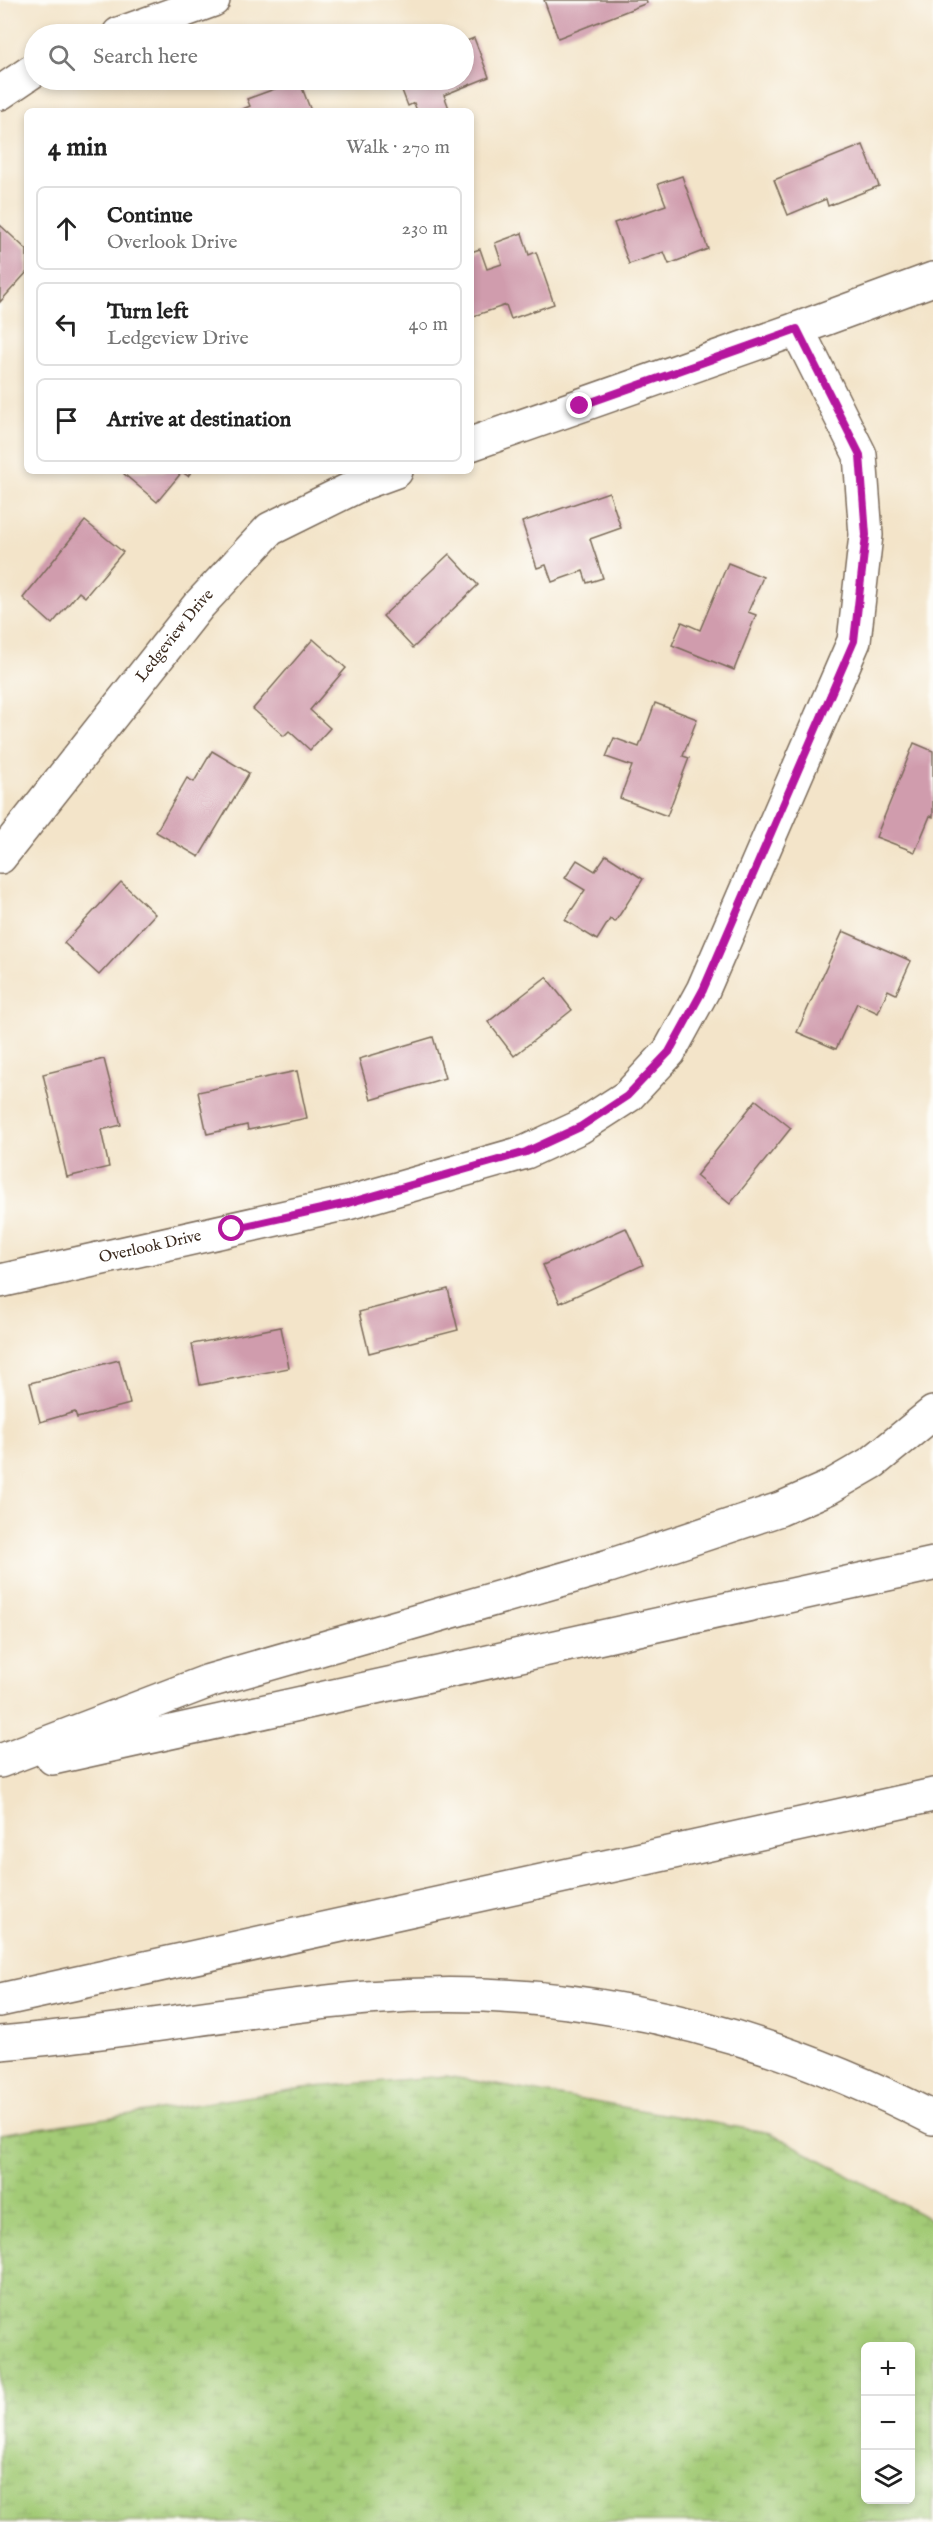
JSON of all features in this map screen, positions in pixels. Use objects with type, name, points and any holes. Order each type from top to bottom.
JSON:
[{"type":"main road","points":[[147,24],[213,0]]},
{"type":"main road","points":[[0,93],[24,77]]},
{"type":"main road","points":[[474,443],[933,279]]},
{"type":"main road","name":"Overlook Drive","points":[[0,1281],[348,1203],[526,1152],[580,1127],[627,1096],[669,1052],[703,990],[854,641],[866,535],[860,455],[797,329]]},
{"type":"main road","name":"Ledgeview Drive","points":[[0,856],[199,605],[270,529],[363,483],[388,474]]},
{"type":"main road","points":[[0,1761],[209,1681],[609,1566],[780,1509],[828,1488],[873,1462],[933,1413]]},
{"type":"main road","points":[[0,1770],[933,1564]]},
{"type":"main road","points":[[0,2000],[933,1795]]},
{"type":"main road","points":[[0,2043],[58,2038],[179,2020],[367,1998],[433,1995],[523,1997],[637,2013],[749,2040],[862,2084],[933,2118]]},
{"type":"green space","points":[[446,2076],[771,2133],[933,2221],[933,2522],[0,2522],[0,2134],[304,2088]]},
{"type":"building","points":[[544,0],[646,0],[647,3],[558,38]]},
{"type":"building","points":[[474,38],[489,77],[474,83]]},
{"type":"building","points":[[272,90],[303,90],[310,108],[245,108],[250,106],[247,99]]},
{"type":"building","points":[[402,90],[456,90],[444,95],[449,108],[416,108],[414,103],[408,106]]},
{"type":"building","points":[[863,145],[879,186],[828,206],[826,199],[788,215],[774,180]]},
{"type":"building","points":[[682,176],[708,249],[669,264],[664,252],[629,264],[614,223],[666,205],[658,184]]},
{"type":"building","points":[[0,225],[24,247],[24,275],[0,302]]},
{"type":"building","points":[[522,233],[529,255],[536,252],[554,304],[511,319],[506,305],[474,316],[474,251],[480,249],[487,269],[502,264],[495,243]]},
{"type":"building","points":[[124,474],[180,474],[157,502]]},
{"type":"building","points":[[609,492],[621,528],[590,539],[603,578],[587,583],[583,571],[552,582],[546,565],[537,568],[522,522]]},
{"type":"building","points":[[85,521],[123,552],[85,597],[79,592],[52,624],[23,598]]},
{"type":"building","points":[[449,554],[478,585],[413,648],[383,616]]},
{"type":"building","points":[[728,563],[763,577],[748,612],[756,615],[734,670],[672,645],[682,622],[700,630]]},
{"type":"building","points":[[313,639],[346,668],[310,710],[330,728],[310,750],[289,731],[284,736],[253,709]]},
{"type":"building","points":[[655,703],[697,719],[683,756],[689,758],[667,816],[620,798],[632,766],[606,757],[614,738],[639,747]]},
{"type":"building","points":[[914,743],[933,751],[933,817],[930,816],[915,852],[876,837]]},
{"type":"building","points":[[212,751],[249,773],[199,857],[156,832],[187,778],[194,782]]},
{"type":"building","points":[[606,855],[643,879],[615,922],[610,919],[597,940],[565,920],[585,890],[565,878],[577,860],[595,871]]},
{"type":"building","points":[[121,882],[155,914],[99,975],[64,943]]},
{"type":"building","points":[[843,931],[911,961],[896,994],[888,990],[878,1013],[857,1003],[836,1049],[797,1032]]},
{"type":"building","points":[[546,977],[572,1010],[514,1056],[488,1022]]},
{"type":"building","points":[[433,1037],[445,1078],[371,1100],[359,1059]]},
{"type":"building","points":[[104,1059],[121,1125],[101,1130],[109,1167],[67,1177],[43,1074]]},
{"type":"building","points":[[297,1071],[307,1118],[248,1130],[247,1125],[207,1134],[198,1092]]},
{"type":"building","points":[[756,1100],[791,1128],[730,1204],[696,1176]]},
{"type":"building","points":[[626,1228],[643,1265],[560,1303],[543,1265]]},
{"type":"building","points":[[448,1289],[458,1330],[369,1353],[359,1312]]},
{"type":"building","points":[[281,1327],[289,1368],[200,1385],[192,1344]]},
{"type":"building","points":[[119,1360],[130,1404],[77,1418],[75,1412],[40,1422],[30,1383]]},
{"type":"route","points":[[232,1229],[348,1203],[526,1152],[580,1127],[627,1096],[669,1052],[703,990],[854,641],[866,535],[860,455],[797,329],[580,406]]}]
